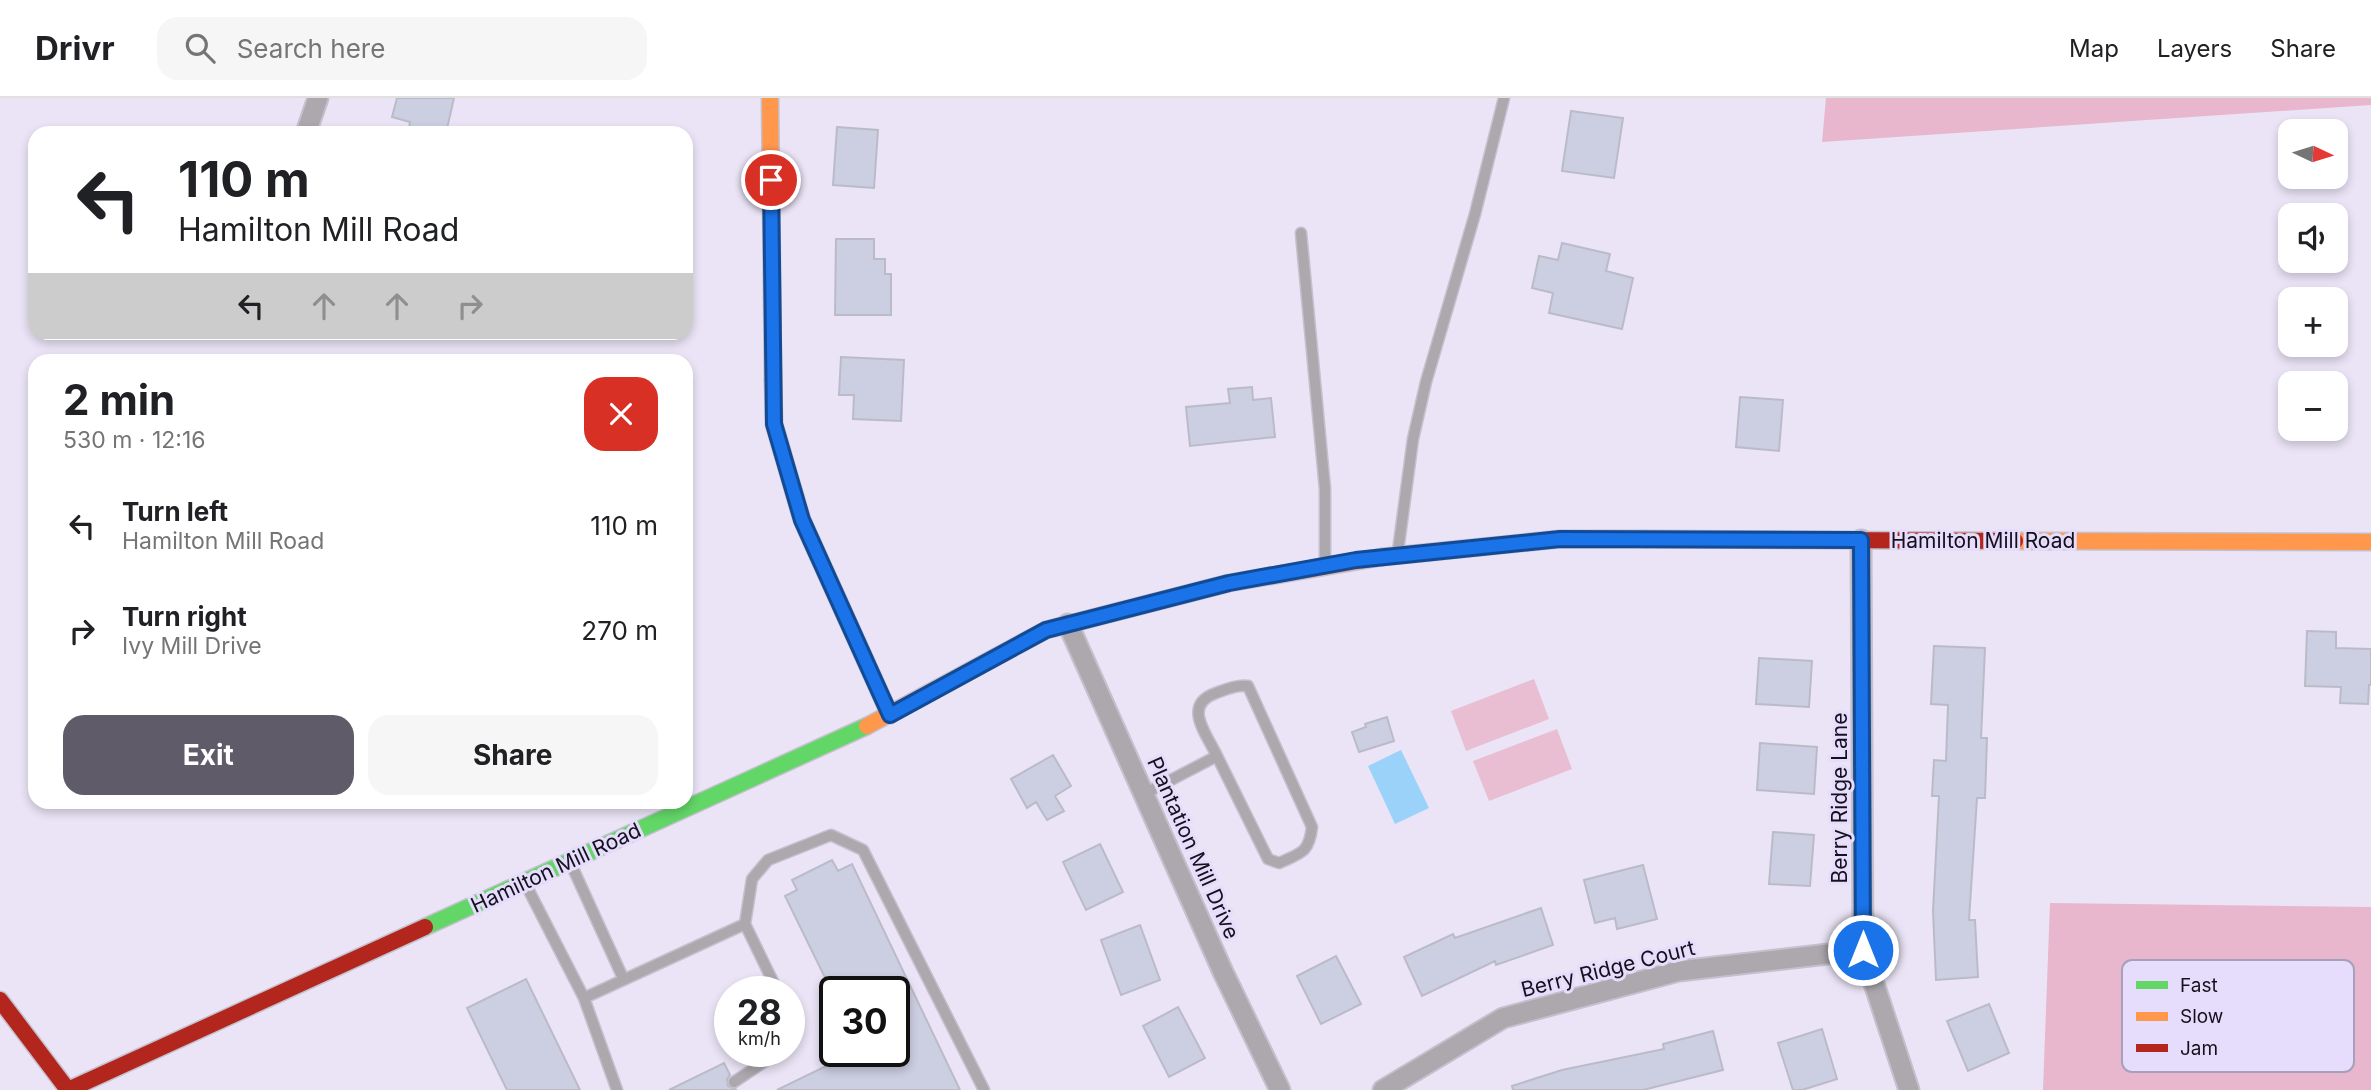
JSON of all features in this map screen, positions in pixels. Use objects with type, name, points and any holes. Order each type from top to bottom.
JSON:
[{"type":"main road","points":[[770,98],[774,424],[802,520],[890,715]]},
{"type":"main road","name":"Hamilton Mill Road","points":[[693,805],[890,715],[1046,630],[1229,583],[1325,565],[1560,539],[2371,542]]},
{"type":"main road","name":"Hamilton Mill Road","points":[[0,1000],[68,1090],[685,809]]},
{"type":"street","points":[[308,126],[318,98]]},
{"type":"street","name":"Berry Ridge Lane","points":[[1861,540],[1863,950],[1909,1090]]},
{"type":"street","name":"Plantation Mill Drive","points":[[1068,624],[1223,972],[1280,1090]]},
{"type":"street","name":"Berry Ridge Court","points":[[1383,1090],[1503,1018],[1679,971],[1863,950]]},
{"type":"lane","points":[[1397,555],[1413,439],[1426,382],[1475,214],[1504,98]]},
{"type":"lane","points":[[1301,233],[1325,489],[1325,565]]},
{"type":"lane","points":[[1237,685],[1248,686],[1312,827],[1310,844],[1302,853],[1279,863],[1268,859],[1217,756],[1197,715],[1198,705],[1206,696],[1237,685]]},
{"type":"lane","points":[[1144,794],[1217,756]]},
{"type":"lane","points":[[770,976],[745,923],[752,879],[768,860],[831,835],[863,850],[984,1090]]},
{"type":"lane","points":[[570,862],[623,978]]},
{"type":"lane","points":[[525,882],[584,998],[617,1090]]},
{"type":"lane","points":[[584,998],[745,923]]},
{"type":"lane","points":[[734,1082],[756,1067]]},
{"type":"shaded area","points":[[1826,98],[2371,98],[2371,105],[1822,142]]},
{"type":"shaded area","points":[[1534,679],[1549,719],[1466,751],[1451,711]]},
{"type":"shaded area","points":[[1557,729],[1572,769],[1489,801],[1473,761]]},
{"type":"shaded area","points":[[2050,903],[2371,907],[2371,1090],[2043,1090]]},
{"type":"water","points":[[1401,750],[1429,808],[1395,824],[1368,766]]},
{"type":"building","points":[[397,98],[454,98],[448,126],[409,126],[410,122],[392,117]]},
{"type":"building","points":[[1571,111],[1623,118],[1614,178],[1562,171]]},
{"type":"building","points":[[837,127],[878,130],[874,188],[833,185]]},
{"type":"building","points":[[836,239],[874,239],[874,259],[885,259],[885,274],[891,274],[891,315],[835,315]]},
{"type":"building","points":[[1562,243],[1610,254],[1606,271],[1633,278],[1622,329],[1549,313],[1553,293],[1532,288],[1539,256],[1558,260]]},
{"type":"building","points":[[841,357],[904,360],[901,421],[853,419],[854,395],[839,395]]},
{"type":"building","points":[[1252,387],[1253,400],[1271,398],[1275,437],[1190,446],[1186,407],[1230,403],[1228,389]]},
{"type":"building","points":[[1740,397],[1783,400],[1779,451],[1736,447]]},
{"type":"building","points":[[2307,631],[2336,632],[2336,648],[2371,649],[2368,704],[2340,703],[2341,687],[2305,686]]},
{"type":"building","points":[[1934,646],[1985,648],[1981,738],[1987,738],[1985,798],[1977,798],[1969,920],[1975,920],[1978,977],[1936,980],[1933,911],[1939,796],[1932,796],[1934,760],[1946,761],[1948,705],[1931,704]]},
{"type":"building","points":[[1759,658],[1812,661],[1809,707],[1756,704]]},
{"type":"building","points":[[1387,717],[1394,741],[1359,752],[1352,732],[1366,727],[1365,724]]},
{"type":"building","points":[[1760,743],[1817,747],[1814,794],[1757,790]]},
{"type":"building","points":[[1053,755],[1071,786],[1055,796],[1064,811],[1047,820],[1036,802],[1027,808],[1011,779]]},
{"type":"building","points":[[1773,832],[1814,835],[1810,886],[1769,884]]},
{"type":"building","points":[[1100,844],[1123,892],[1086,910],[1063,862]]},
{"type":"building","points":[[832,860],[838,871],[852,864],[906,976],[824,976],[785,896],[797,890],[792,880]]},
{"type":"building","points":[[1643,865],[1657,919],[1617,929],[1615,918],[1595,923],[1584,880]]},
{"type":"building","points":[[1541,908],[1553,945],[1496,965],[1495,961],[1422,996],[1404,957],[1453,934],[1455,938]]},
{"type":"building","points":[[1140,925],[1160,980],[1121,995],[1101,940]]},
{"type":"building","points":[[1336,956],[1361,1004],[1321,1024],[1297,976]]},
{"type":"building","points":[[526,979],[580,1090],[507,1090],[467,1008]]},
{"type":"building","points":[[910,985],[960,1090],[777,1090],[824,1067],[910,1067]]},
{"type":"building","points":[[1989,1004],[2009,1053],[1968,1071],[1947,1021]]},
{"type":"building","points":[[1178,1007],[1205,1058],[1169,1077],[1143,1026]]},
{"type":"building","points":[[1822,1029],[1837,1079],[1802,1090],[1793,1090],[1778,1043]]},
{"type":"building","points":[[1713,1031],[1723,1070],[1643,1090],[1513,1090],[1512,1086],[1562,1070],[1664,1049],[1663,1044]]},
{"type":"building","points":[[716,1067],[726,1067],[730,1075],[727,1079],[728,1086],[737,1090],[669,1090]]},
{"type":"traffic: fast","points":[[773,381],[774,424],[802,520],[890,715]]},
{"type":"traffic: fast","points":[[1382,557],[1560,539],[1646,539]]},
{"type":"traffic: fast","points":[[693,805],[867,726]]},
{"type":"traffic: fast","points":[[425,927],[684,809]]},
{"type":"traffic: slow","points":[[770,98],[773,381]]},
{"type":"traffic: slow","points":[[2015,541],[2371,542]]},
{"type":"traffic: slow","points":[[867,726],[1046,630],[1229,583],[1382,557]]},
{"type":"traffic: jam","points":[[1646,539],[2015,541]]},
{"type":"traffic: jam","points":[[68,1090],[425,927]]},
{"type":"traffic: jam","points":[[0,1000],[68,1090]]},
{"type":"route","points":[[771,180],[774,424],[802,520],[890,715],[1046,630],[1229,583],[1356,560],[1560,539],[1861,540],[1863,950]]}]
